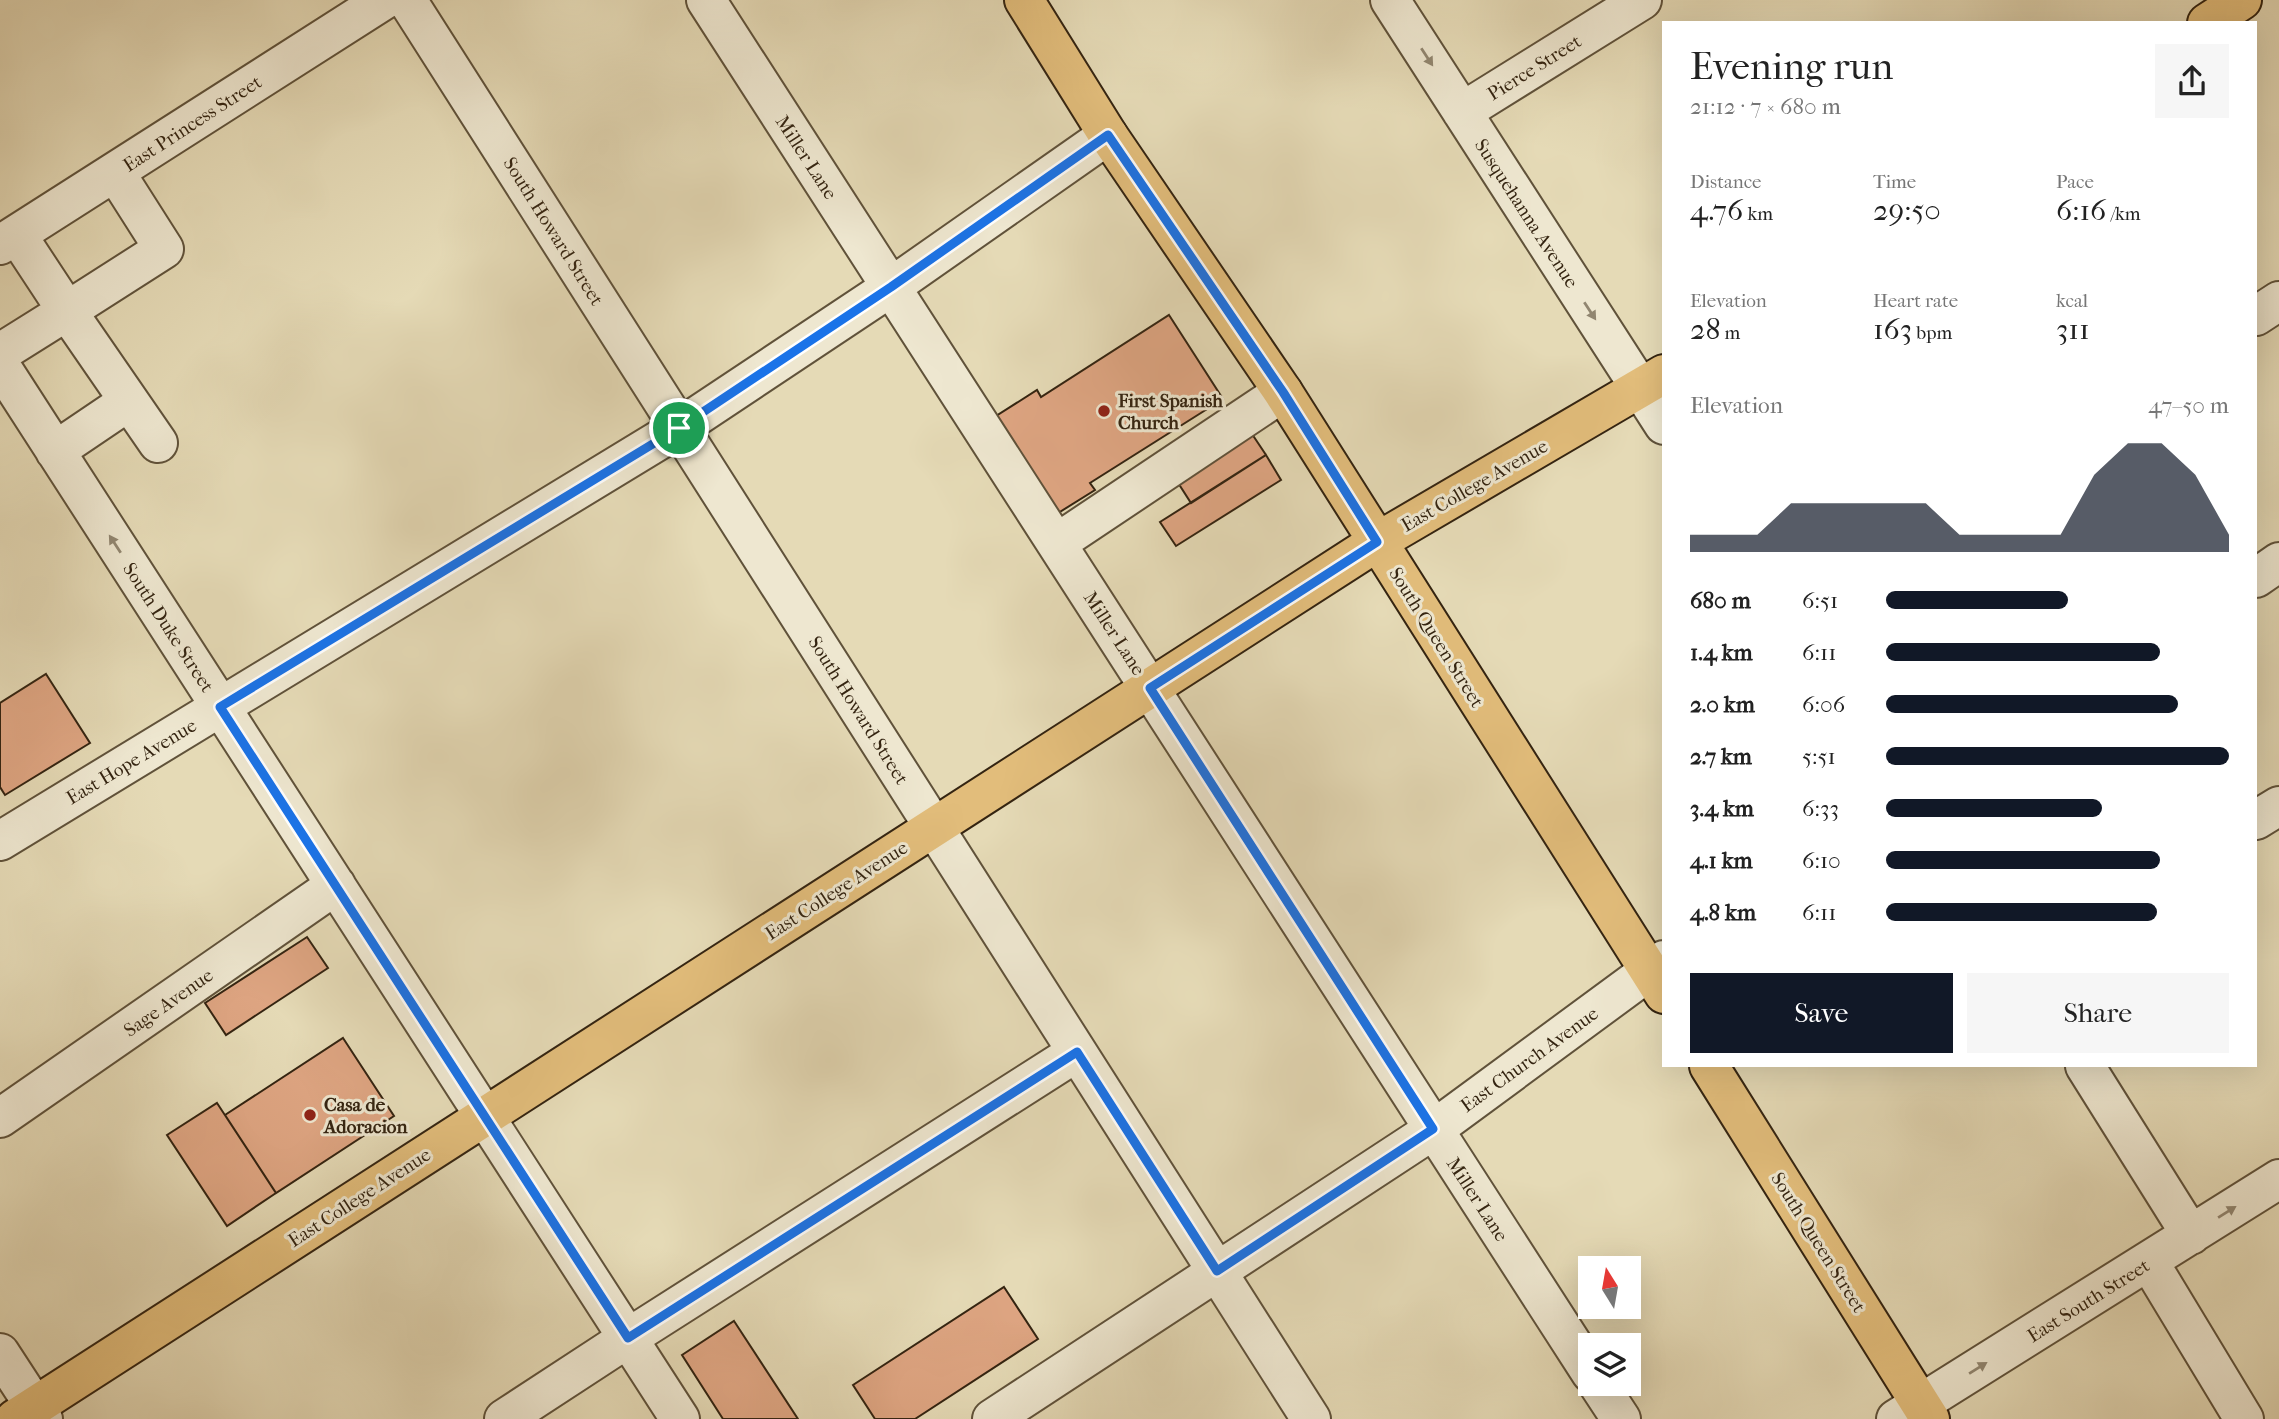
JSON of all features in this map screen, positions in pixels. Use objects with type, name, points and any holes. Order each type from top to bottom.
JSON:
[{"type":"main road","name":"South Queen Street","points":[[1024,0],[1108,135],[1283,392],[1377,542],[1659,975]]},
{"type":"main road","points":[[2210,21],[2242,0]]},
{"type":"main road","name":"East College Avenue","points":[[31,1415],[486,1116],[1377,542],[1652,381]]},
{"type":"main road","name":"South Queen Street","points":[[1710,1067],[1915,1414]]},
{"type":"street","name":"East Princess Street","points":[[9,240],[384,0]]},
{"type":"street","name":"South Howard Street","points":[[407,0],[1311,1419]]},
{"type":"street","name":"Miller Lane","points":[[706,0],[1578,1353]]},
{"type":"street","name":"Susquehanna Avenue","points":[[1390,0],[1462,112],[1652,381],[1662,418]]},
{"type":"street","name":"Pierce Street","points":[[1462,112],[1642,0]]},
{"type":"street","name":"East Hope Avenue","points":[[0,841],[679,428],[891,287],[1108,135]]},
{"type":"street","points":[[0,353],[164,249],[115,172]]},
{"type":"street","points":[[9,240],[67,311],[158,443]]},
{"type":"street","points":[[2257,315],[2279,301]]},
{"type":"street","name":"South Duke Street","points":[[0,365],[680,1419]]},
{"type":"street","points":[[1056,543],[1283,392]]},
{"type":"street","points":[[55,451],[130,401]]},
{"type":"street","points":[[2257,577],[2279,562]]},
{"type":"street","points":[[2257,819],[2279,806]]},
{"type":"street","name":"Sage Avenue","points":[[0,1118],[336,885]]},
{"type":"street","name":"East Church Avenue","points":[[992,1419],[1433,1129],[1659,975]]},
{"type":"street","points":[[504,1419],[1077,1052]]},
{"type":"street","points":[[2086,1067],[2191,1235]]},
{"type":"street","name":"East South Street","points":[[1915,1414],[2279,1179]]},
{"type":"street","points":[[2149,1262],[2244,1419]]},
{"type":"street","points":[[0,1353],[31,1415]]},
{"type":"street","points":[[1606,1396],[1621,1419]]},
{"type":"building","name":"First Spanish Church","points":[[1169,315],[1223,399],[1090,483],[1095,490],[1047,520],[985,423],[1037,390],[1041,397]]},
{"type":"building","points":[[1250,431],[1266,455],[1191,503],[1175,478]]},
{"type":"building","points":[[1266,455],[1281,480],[1176,546],[1160,522]]},
{"type":"building","points":[[46,674],[90,743],[5,795],[0,787],[0,703]]},
{"type":"building","points":[[307,937],[328,968],[226,1035],[205,1003]]},
{"type":"building","name":"Casa de Adoracion","points":[[343,1038],[394,1116],[276,1193],[225,1115]]},
{"type":"building","points":[[217,1103],[276,1193],[227,1226],[167,1135]]},
{"type":"building","points":[[1004,1287],[1038,1339],[915,1419],[875,1419],[853,1385]]},
{"type":"building","points":[[734,1321],[798,1419],[723,1419],[682,1355]]},
{"type":"place","name":"First Spanish Church","points":[[1104,411]]},
{"type":"place","name":"Casa de Adoracion","points":[[310,1115]]},
{"type":"route","points":[[1108,135],[1283,392],[1377,542],[1150,688],[1433,1129],[1217,1271],[1077,1052],[628,1338],[220,707],[679,428],[891,287],[1108,135]]}]
